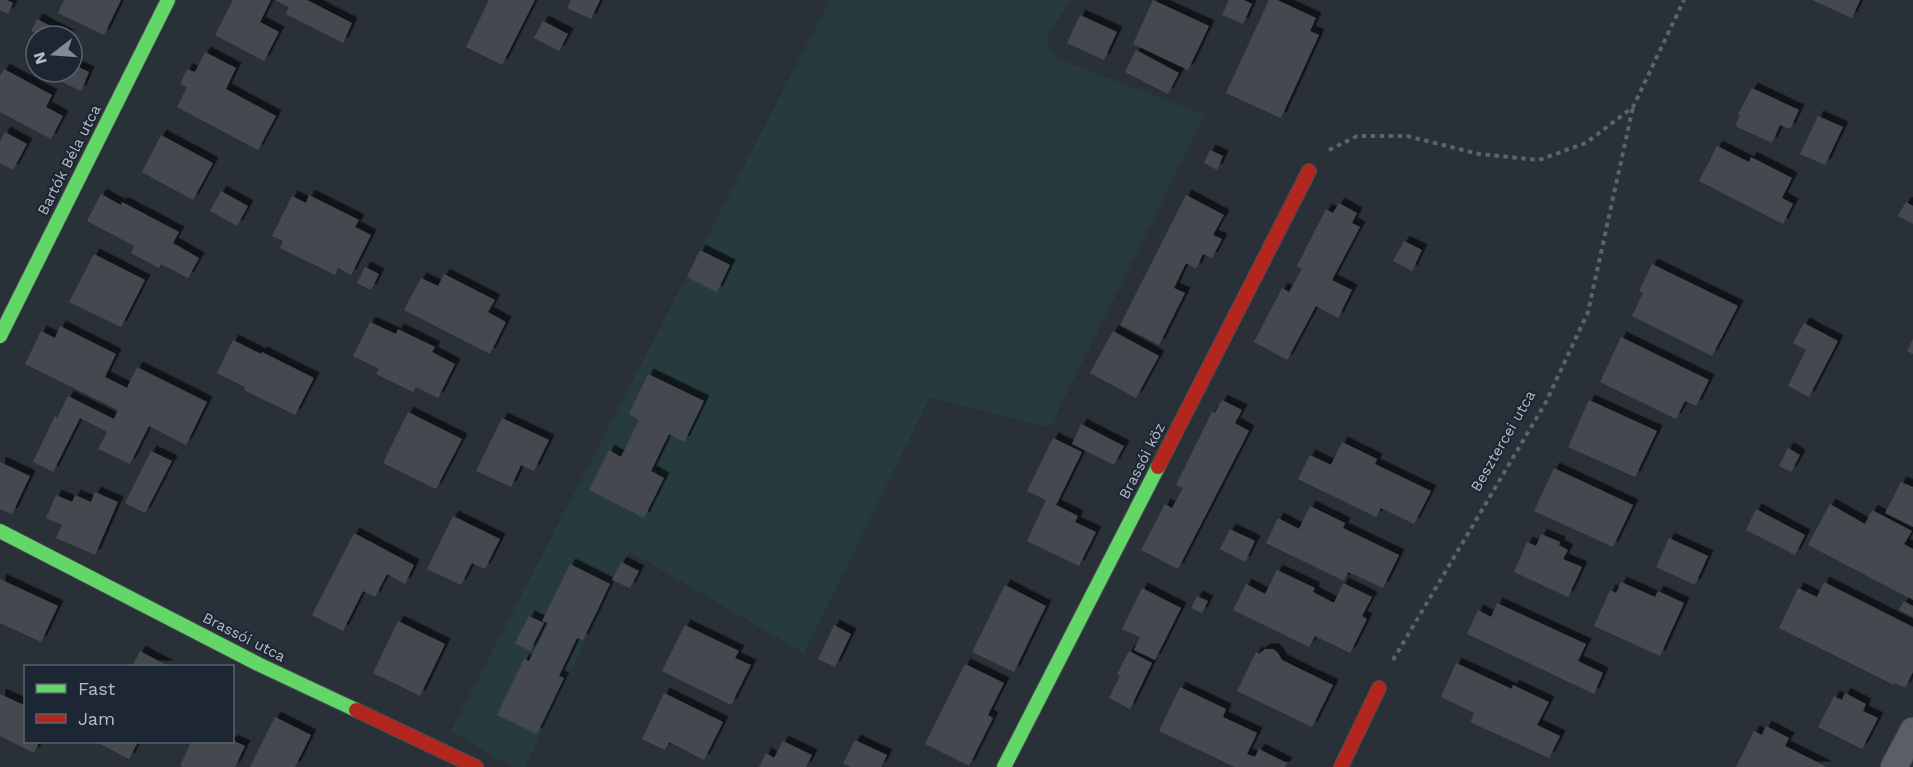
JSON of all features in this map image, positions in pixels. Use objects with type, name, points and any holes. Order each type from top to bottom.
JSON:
[{"type":"street","name":"Bartók Béla utca","points":[[0,336],[168,0]]},
{"type":"street","name":"Brassói köz","points":[[1004,767],[1309,171]]},
{"type":"street","name":"Brassói utca","points":[[0,531],[258,664],[476,767]]},
{"type":"street","points":[[1341,767],[1379,688]]},
{"type":"street","points":[[1894,767],[1913,731]]},
{"type":"path","points":[[1309,171],[1331,147],[1357,136],[1407,136],[1479,154],[1539,160],[1586,143],[1633,107],[1683,0]]},
{"type":"path","name":"Besztercei utca","points":[[1379,688],[1386,672],[1546,402],[1588,312],[1633,107]]},
{"type":"green space","points":[[830,0],[1070,0],[1046,39],[1056,58],[1205,115],[1050,427],[930,397],[804,653],[629,551],[525,767],[512,767],[451,731]]},
{"type":"building","points":[[0,0],[13,3],[8,14],[0,10]]},
{"type":"building","points":[[64,0],[121,0],[104,35],[58,13]]},
{"type":"building","points":[[233,0],[271,0],[260,22],[279,32],[264,61],[215,35]]},
{"type":"building","points":[[275,0],[307,0],[352,23],[343,43],[286,14],[289,7]]},
{"type":"building","points":[[489,0],[535,0],[502,65],[466,47]]},
{"type":"building","points":[[571,0],[600,0],[591,19],[567,8]]},
{"type":"building","points":[[1153,0],[1209,26],[1188,70],[1133,44]]},
{"type":"building","points":[[1229,0],[1244,0],[1252,4],[1243,24],[1222,15]]},
{"type":"building","points":[[1269,0],[1277,0],[1316,18],[1310,31],[1319,35],[1281,118],[1226,93]]},
{"type":"building","points":[[1812,0],[1860,0],[1852,18]]},
{"type":"building","points":[[1080,15],[1117,32],[1104,60],[1067,43]]},
{"type":"building","points":[[37,19],[47,24],[34,24]]},
{"type":"building","points":[[543,21],[568,34],[559,51],[534,38]]},
{"type":"building","points":[[1136,50],[1179,73],[1168,94],[1125,72]]},
{"type":"building","points":[[205,52],[236,68],[226,89],[276,116],[258,150],[177,107],[187,87],[180,84],[187,69],[195,72]]},
{"type":"building","points":[[4,69],[24,80],[24,84],[32,84],[52,95],[46,107],[63,116],[51,139],[0,112],[0,76]]},
{"type":"building","points":[[84,70],[89,72],[84,84]]},
{"type":"building","points":[[66,84],[84,84],[81,91]]},
{"type":"building","points":[[1752,88],[1799,110],[1790,129],[1780,125],[1772,143],[1735,126],[1740,115],[1738,114]]},
{"type":"building","points":[[1818,116],[1843,127],[1825,165],[1800,154]]},
{"type":"building","points":[[5,132],[27,144],[13,170],[0,163],[0,141]]},
{"type":"building","points":[[161,135],[213,163],[193,200],[142,172]]},
{"type":"building","points":[[1717,146],[1749,162],[1751,157],[1792,178],[1782,198],[1793,204],[1783,224],[1699,181]]},
{"type":"building","points":[[1210,150],[1223,156],[1217,170],[1204,163]]},
{"type":"building","points":[[221,191],[248,206],[237,226],[210,211]]},
{"type":"building","points":[[101,194],[121,205],[122,202],[179,232],[173,243],[199,258],[188,278],[161,264],[159,268],[131,253],[134,246],[87,221]]},
{"type":"building","points":[[309,195],[359,220],[355,227],[371,235],[351,275],[338,268],[335,275],[280,248],[283,241],[272,236],[292,196],[306,203]]},
{"type":"building","points":[[1186,195],[1224,215],[1213,235],[1222,239],[1212,258],[1203,254],[1196,269],[1186,263],[1174,288],[1185,293],[1159,345],[1120,325]]},
{"type":"building","points":[[1906,202],[1913,206],[1913,224],[1898,216]]},
{"type":"building","points":[[1339,203],[1357,213],[1352,223],[1360,227],[1332,280],[1352,290],[1338,318],[1316,306],[1287,360],[1254,342],[1282,288],[1289,292],[1302,269],[1297,266],[1326,209],[1333,213]]},
{"type":"building","points":[[1404,241],[1422,250],[1412,271],[1393,261]]},
{"type":"building","points":[[700,250],[730,265],[717,292],[687,277]]},
{"type":"building","points":[[94,254],[145,280],[121,327],[69,302]]},
{"type":"building","points":[[1652,264],[1738,306],[1712,356],[1632,316],[1643,293],[1639,291]]},
{"type":"building","points":[[365,267],[379,274],[371,290],[357,283]]},
{"type":"building","points":[[444,274],[495,300],[488,312],[506,322],[490,354],[404,310],[421,278],[438,286]]},
{"type":"building","points":[[370,322],[396,334],[398,329],[435,347],[432,352],[455,364],[438,398],[416,387],[413,392],[376,374],[379,369],[353,356]]},
{"type":"building","points":[[1804,323],[1838,341],[1809,397],[1788,386],[1806,350],[1793,343]]},
{"type":"building","points":[[60,326],[116,354],[105,377],[127,388],[137,367],[207,402],[186,445],[149,426],[130,464],[98,449],[107,432],[80,418],[53,472],[33,462],[55,416],[57,418],[68,396],[114,419],[118,410],[25,364],[41,331],[55,338]]},
{"type":"building","points":[[1113,331],[1159,356],[1136,398],[1090,373]]},
{"type":"building","points":[[1621,337],[1709,380],[1696,406],[1685,401],[1676,419],[1600,382]]},
{"type":"building","points":[[1913,339],[1913,354],[1907,351]]},
{"type":"building","points":[[233,340],[314,378],[295,415],[244,390],[245,387],[217,373]]},
{"type":"building","points":[[648,374],[704,401],[684,442],[669,434],[651,471],[664,478],[644,518],[589,490],[609,450],[621,457],[639,420],[629,414]]},
{"type":"building","points":[[1222,400],[1242,410],[1235,423],[1249,431],[1178,569],[1141,550],[1165,504],[1172,508],[1183,488],[1176,485],[1212,412],[1215,413]]},
{"type":"building","points":[[1589,400],[1657,431],[1635,477],[1568,447]]},
{"type":"building","points":[[408,412],[462,439],[436,489],[383,463]]},
{"type":"building","points":[[502,418],[549,440],[534,471],[521,465],[511,487],[476,471]]},
{"type":"building","points":[[1081,424],[1124,446],[1114,465],[1072,444]]},
{"type":"building","points":[[1053,438],[1082,452],[1056,505],[1078,516],[1075,522],[1096,532],[1079,566],[1027,541],[1046,500],[1027,491]]},
{"type":"building","points":[[1342,442],[1377,459],[1375,464],[1431,491],[1414,524],[1381,508],[1376,517],[1298,479],[1310,455],[1331,465]]},
{"type":"building","points":[[1788,448],[1800,455],[1791,472],[1779,466]]},
{"type":"building","points":[[151,451],[172,461],[145,513],[125,503]]},
{"type":"building","points":[[0,462],[30,476],[12,514],[0,509]]},
{"type":"building","points":[[1554,468],[1633,505],[1613,547],[1534,511]]},
{"type":"building","points":[[1901,482],[1913,487],[1913,527],[1885,513]]},
{"type":"building","points":[[95,492],[118,502],[95,555],[56,538],[62,525],[46,518],[56,495],[72,502],[75,495],[91,502]]},
{"type":"building","points":[[1830,504],[1865,524],[1872,510],[1912,531],[1904,544],[1913,549],[1913,600],[1808,545]]},
{"type":"building","points":[[1310,506],[1345,523],[1343,528],[1399,555],[1383,588],[1348,572],[1344,581],[1266,543],[1278,518],[1299,529]]},
{"type":"building","points":[[1756,509],[1805,535],[1795,555],[1746,530]]},
{"type":"building","points":[[453,516],[500,539],[485,569],[472,563],[461,585],[427,569]]},
{"type":"building","points":[[1230,529],[1255,541],[1245,562],[1220,549]]},
{"type":"building","points":[[354,533],[414,565],[405,584],[387,574],[375,597],[363,591],[343,631],[312,615]]},
{"type":"building","points":[[1541,534],[1560,542],[1559,545],[1568,550],[1563,559],[1582,567],[1568,597],[1514,572],[1527,542],[1536,546]]},
{"type":"building","points":[[1669,538],[1708,556],[1695,585],[1656,567]]},
{"type":"building","points":[[621,562],[639,571],[630,588],[612,580]]},
{"type":"building","points":[[570,564],[610,584],[583,640],[577,638],[559,676],[564,678],[537,734],[497,715],[524,659],[529,661],[548,623],[542,621]]},
{"type":"building","points":[[1277,570],[1315,588],[1313,592],[1334,603],[1343,583],[1372,597],[1362,616],[1367,619],[1350,653],[1315,636],[1309,647],[1233,610],[1246,584],[1265,594]]},
{"type":"building","points":[[0,579],[58,606],[41,642],[0,623]]},
{"type":"building","points":[[1621,582],[1655,597],[1658,591],[1684,603],[1660,656],[1594,626],[1610,590],[1616,593]]},
{"type":"building","points":[[1824,582],[1913,627],[1913,672],[1905,688],[1895,683],[1894,685],[1779,628],[1798,588],[1817,597]]},
{"type":"building","points":[[1005,585],[1046,606],[1014,672],[972,652]]},
{"type":"building","points":[[1142,588],[1181,608],[1155,660],[1134,650],[1140,637],[1122,629]]},
{"type":"building","points":[[1197,596],[1208,601],[1202,613],[1191,608]]},
{"type":"building","points":[[1904,601],[1913,606],[1913,617],[1899,610]]},
{"type":"building","points":[[1497,603],[1586,644],[1578,661],[1603,673],[1594,694],[1467,634],[1478,610],[1491,617]]},
{"type":"building","points":[[529,616],[544,623],[530,651],[515,643]]},
{"type":"building","points":[[398,621],[445,644],[420,696],[373,673]]},
{"type":"building","points":[[685,625],[739,651],[735,658],[751,665],[731,705],[662,671]]},
{"type":"building","points":[[834,625],[851,634],[835,667],[818,659]]},
{"type":"building","points":[[1265,649],[1273,649],[1282,660],[1333,685],[1312,727],[1237,691],[1256,652],[1259,654]]},
{"type":"building","points":[[140,651],[166,665],[133,665]]},
{"type":"building","points":[[1129,651],[1152,663],[1130,709],[1109,698],[1120,676],[1117,674]]},
{"type":"building","points":[[1456,663],[1512,689],[1513,685],[1549,702],[1537,725],[1560,736],[1549,758],[1470,722],[1474,713],[1441,697]]},
{"type":"building","points":[[965,664],[1004,683],[988,715],[993,718],[969,766],[925,744]]},
{"type":"building","points":[[1180,687],[1226,709],[1223,717],[1257,733],[1247,754],[1255,757],[1259,749],[1287,763],[1285,767],[1235,767],[1159,731]]},
{"type":"building","points":[[664,693],[723,722],[704,760],[669,742],[665,750],[642,739]]},
{"type":"building","points":[[1845,693],[1866,704],[1863,711],[1878,718],[1862,749],[1818,727],[1834,696],[1842,700]]},
{"type":"building","points":[[0,694],[24,705],[24,743],[39,743],[34,753],[0,736]]},
{"type":"building","points":[[275,717],[311,735],[295,767],[250,767]]},
{"type":"building","points":[[1766,726],[1789,738],[1785,746],[1827,767],[1736,767],[1754,731],[1762,735]]},
{"type":"building","points":[[855,740],[887,755],[881,767],[851,767],[843,764]]},
{"type":"building","points":[[234,741],[245,746],[235,767],[180,766],[191,743],[234,743]]},
{"type":"building","points":[[783,741],[812,755],[806,767],[759,767],[766,753],[774,758]]},
{"type":"building","points":[[98,743],[137,743],[129,759]]},
{"type":"traffic: fast","points":[[0,336],[168,0]]},
{"type":"traffic: fast","points":[[1004,767],[1158,467]]},
{"type":"traffic: fast","points":[[0,531],[258,664],[356,710]]},
{"type":"traffic: jam","points":[[1158,467],[1309,171]]},
{"type":"traffic: jam","points":[[1341,767],[1379,688]]},
{"type":"traffic: jam","points":[[356,710],[476,767]]}]
